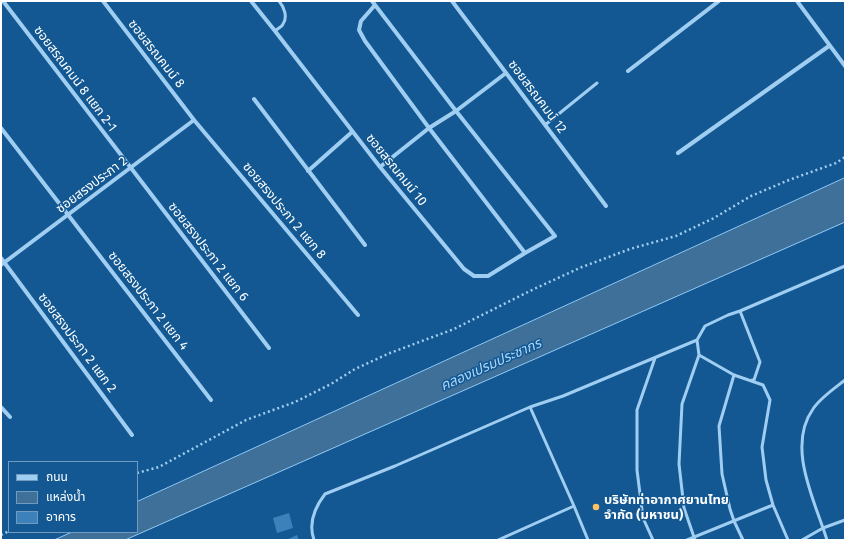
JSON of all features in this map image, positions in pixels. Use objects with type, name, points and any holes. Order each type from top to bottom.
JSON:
[{"type":"street","name":"ซอยสรณคมน์ 8 แยก 2-1","points":[[3,1],[130,168]]},
{"type":"street","name":"ซอยสรณคมน์ 8","points":[[103,1],[194,120]]},
{"type":"street","name":"ซอยสรณคมน์ 10","points":[[250,1],[275,31],[352,132],[464,269],[474,276],[488,276],[555,236],[456,111]]},
{"type":"street","name":"ซอยสรณคมน์ 12","points":[[452,1],[606,206]]},
{"type":"street","points":[[628,71],[719,1]]},
{"type":"street","points":[[797,1],[845,66]]},
{"type":"street","points":[[456,111],[374,3],[361,21],[359,30],[365,41],[429,128],[525,253]]},
{"type":"street","points":[[678,153],[829,46]]},
{"type":"street","points":[[380,167],[429,128],[456,111],[506,73]]},
{"type":"street","points":[[254,99],[365,245]]},
{"type":"street","name":"ซอยสรงประภา 2","points":[[3,264],[194,120]]},
{"type":"street","name":"ซอยสรงประภา 2 แยก 8","points":[[194,120],[358,315]]},
{"type":"street","name":"ซอยสรงประภา 2 แยก 4","points":[[1,128],[211,400]]},
{"type":"street","points":[[308,171],[352,132]]},
{"type":"street","name":"ซอยสรงประภา 2 แยก 6","points":[[130,168],[269,348]]},
{"type":"street","name":"ซอยสรงประภา 2 แยก 2","points":[[1,258],[3,264],[132,435]]},
{"type":"street","points":[[1,407],[10,417]]},
{"type":"lane","points":[[275,31],[283,25],[285,16],[283,6],[279,1]]},
{"type":"lane","points":[[545,125],[597,83]]},
{"type":"lane","points":[[694,539],[684,508],[679,464],[682,404],[699,355],[697,340],[705,326],[845,266]]},
{"type":"lane","points":[[734,375],[754,380],[760,362],[740,311]]},
{"type":"lane","points":[[314,540],[312,525],[314,512],[318,502],[325,494],[395,466],[530,407],[563,396],[697,340]]},
{"type":"lane","points":[[699,355],[734,375],[763,385],[770,400],[762,447],[766,480],[773,505],[788,540]]},
{"type":"lane","points":[[653,540],[643,518],[637,470],[637,410],[654,358]]},
{"type":"lane","points":[[734,375],[719,426],[722,474],[730,509],[743,540]]},
{"type":"lane","points":[[827,540],[807,481],[801,448],[806,420],[813,408],[845,380]]},
{"type":"lane","points":[[530,407],[588,540]]},
{"type":"lane","points":[[688,540],[694,539],[773,505]]},
{"type":"lane","points":[[498,540],[574,506]]},
{"type":"lane","points":[[802,540],[823,528],[845,520]]},
{"type":"path","points":[[138,473],[159,467],[246,420],[295,402],[332,384],[355,369],[390,353],[454,329],[582,267],[630,249],[676,236],[714,218],[751,196],[836,163],[845,157]]},
{"type":"water","name":"คลองเปรมประชากร","points":[[845,178],[845,222],[125,540],[54,540],[70,533],[138,533],[138,502]]},
{"type":"building","points":[[289,513],[293,528],[277,533],[273,518]]},
{"type":"building","points":[[297,535],[299,540],[286,540]]},
{"type":"place","name":"บริษัทท่าอากาศยานไทย จำกัด (มหาชน)","points":[[596,507]]}]
